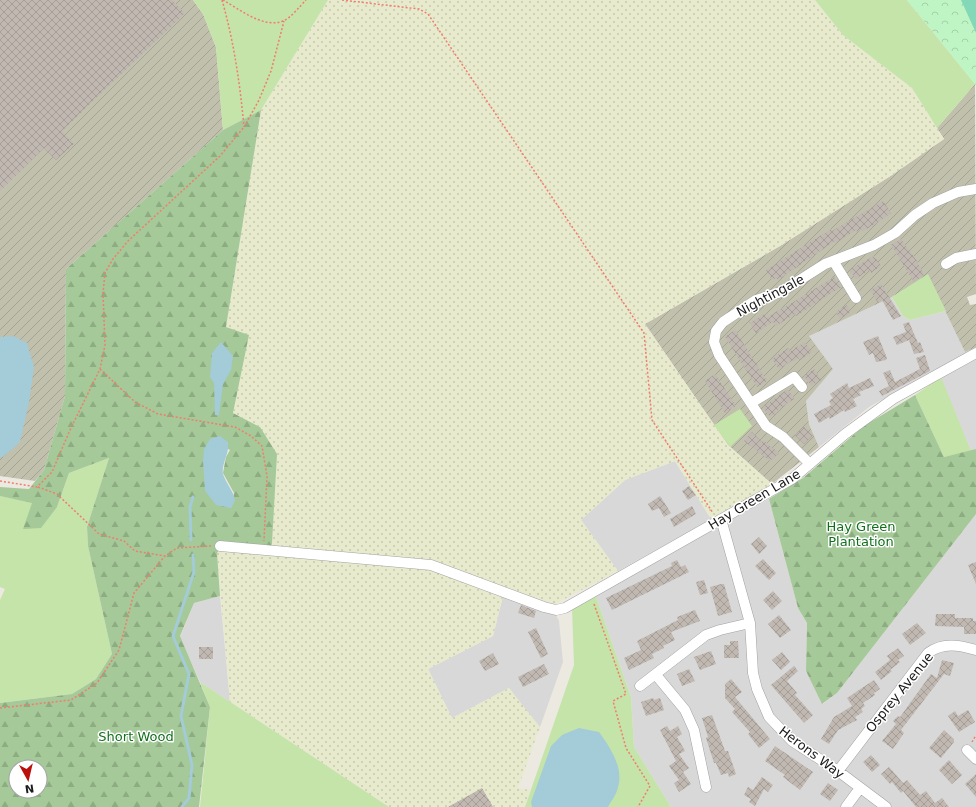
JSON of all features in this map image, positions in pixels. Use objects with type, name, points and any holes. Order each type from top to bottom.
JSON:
[{"type":"street","name":"Nightingale","points":[[810,464],[783,437],[766,426],[718,354],[714,342],[716,331],[723,322],[756,300],[781,292],[825,264],[834,262],[855,251],[874,245],[895,233],[915,215],[933,203],[958,192],[976,189]]},
{"type":"street","points":[[946,264],[956,258],[976,254]]},
{"type":"street","points":[[834,262],[856,298]]},
{"type":"street","name":"Hay Green Lane","points":[[264,548],[431,565],[544,607],[556,610],[565,608],[792,479],[845,434],[893,399],[976,353]]},
{"type":"street","points":[[751,404],[794,377],[802,387]]},
{"type":"street","name":"Herons Way","points":[[719,521],[750,623],[753,673],[757,689],[769,717],[792,741],[838,771],[886,807]]},
{"type":"street","points":[[220,546],[264,548]]},
{"type":"street","points":[[640,686],[656,675],[680,653],[706,635],[750,623]]},
{"type":"street","name":"Osprey Avenue","points":[[838,771],[928,653],[935,648],[946,645],[957,645],[976,650]]},
{"type":"street","points":[[656,675],[685,710],[694,730],[706,787]]},
{"type":"street","points":[[967,750],[976,759]]},
{"type":"street","points":[[846,807],[860,788]]},
{"type":"path","points":[[223,0],[258,19],[271,23],[284,21]]},
{"type":"path","points":[[223,0],[232,36],[244,127]]},
{"type":"path","points":[[37,487],[52,472],[70,430],[100,369],[105,345],[103,292],[105,273],[113,259],[128,241],[220,156],[244,127],[259,100],[271,71],[284,21],[306,0]]},
{"type":"path","points":[[342,0],[419,9],[428,14],[644,333],[652,420],[719,521]]},
{"type":"path","points":[[100,369],[134,402],[158,414],[235,427],[251,436],[262,446],[267,476],[264,548]]},
{"type":"path","points":[[0,481],[37,487],[57,494],[99,534],[124,541],[135,551],[165,556]]},
{"type":"path","points":[[0,708],[71,700],[97,683],[119,650],[134,592],[165,556],[178,548],[220,546]]},
{"type":"path","points":[[591,592],[626,694],[614,701],[626,748],[650,786],[638,807]]},
{"type":"shaded area","points":[[0,0],[193,0],[203,14],[216,47],[223,130],[66,269],[65,396],[44,470],[35,481],[0,476]]},
{"type":"shaded area","points":[[328,0],[815,0],[843,35],[912,88],[944,139],[892,175],[780,246],[645,324],[728,445],[772,484],[711,519],[675,461],[625,480],[581,520],[618,571],[555,604],[505,588],[493,636],[428,669],[452,718],[509,688],[540,727],[518,788],[530,790],[525,807],[389,807],[230,702],[217,553],[221,548],[260,427],[233,413],[248,338],[226,327],[261,110]]},
{"type":"shaded area","points":[[975,84],[976,294],[967,297],[970,305],[976,304],[976,347],[965,352],[928,275],[892,297],[809,336],[833,369],[806,401],[809,424],[819,447],[772,484],[728,445],[645,324],[780,246],[892,175],[944,139],[937,128]]},
{"type":"shaded area","points":[[892,297],[903,316],[910,320],[946,311],[965,352],[976,347],[976,449],[971,451],[936,369],[869,407],[819,447],[809,424],[806,401],[833,369],[808,336]]},
{"type":"shaded area","points":[[675,461],[711,519],[618,571],[581,520],[625,480]]},
{"type":"shaded area","points":[[769,499],[798,608],[807,623],[806,671],[823,704],[837,693],[976,514],[976,807],[671,807],[634,747],[631,697],[595,594]]},
{"type":"shaded area","points":[[505,588],[550,604],[559,621],[563,662],[539,730],[509,688],[452,718],[428,669],[493,636]]},
{"type":"shaded area","points":[[220,596],[230,702],[200,682],[180,637],[194,603]]},
{"type":"green space","points":[[193,0],[328,0],[261,110],[223,130],[216,47],[203,14]]},
{"type":"green space","points":[[815,0],[907,0],[975,84],[937,128],[912,88],[843,35]]},
{"type":"green space","points":[[907,0],[976,0],[976,86],[975,84]]},
{"type":"green space","points":[[961,0],[976,0],[976,33]]},
{"type":"green space","name":"Short Wood","points":[[261,110],[226,327],[249,335],[233,413],[260,427],[277,454],[272,543],[270,554],[221,548],[217,553],[220,596],[194,603],[180,636],[210,707],[199,807],[0,807],[0,703],[72,694],[96,679],[112,654],[88,546],[87,527],[109,458],[69,473],[57,507],[41,528],[23,529],[32,503],[0,496],[0,487],[29,489],[44,470],[65,396],[66,269],[223,130]],"holes":[[[210,439],[230,450],[226,457],[223,473],[234,493],[231,508]]]},
{"type":"green space","points":[[928,274],[946,311],[910,320],[903,316],[892,297]]},
{"type":"green space","points":[[941,377],[971,451],[944,457],[915,395]]},
{"type":"green space","name":"Hay Green Plantation","points":[[915,395],[944,457],[976,449],[976,514],[837,693],[822,704],[806,671],[807,623],[798,608],[769,499],[803,478],[864,426]]},
{"type":"green space","points":[[740,409],[752,426],[730,447],[714,425]]},
{"type":"green space","points":[[109,458],[87,527],[88,546],[112,654],[96,679],[72,694],[0,703],[0,600],[5,589],[0,587],[0,496],[57,507],[69,473]]},
{"type":"green space","points":[[595,594],[631,697],[634,747],[671,807],[525,807],[574,665],[572,609]]},
{"type":"green space","points":[[200,682],[389,807],[200,807],[210,707]]},
{"type":"water","points":[[13,336],[27,343],[34,367],[29,402],[20,442],[3,457],[0,457],[0,337]]},
{"type":"water","points":[[221,342],[233,356],[231,370],[223,384],[219,415],[215,415],[214,383],[210,377],[212,353]]},
{"type":"water","points":[[220,436],[228,442],[228,450],[223,466],[223,474],[232,491],[235,501],[231,508],[216,505],[205,491],[203,461],[204,449],[210,439]]},
{"type":"water","points":[[579,728],[599,732],[615,758],[618,765],[619,780],[614,797],[608,807],[532,807],[531,802],[551,746],[562,735]]},
{"type":"building","points":[[0,0],[172,0],[185,13],[62,131],[74,144],[56,160],[44,148],[0,191]]},
{"type":"building","points":[[883,201],[891,213],[863,231],[862,229],[857,232],[856,230],[836,243],[835,241],[778,280],[776,278],[772,280],[766,270],[831,229],[832,231]]},
{"type":"building","points":[[901,239],[917,261],[924,275],[914,282],[891,245]]},
{"type":"building","points":[[874,256],[881,266],[871,273],[869,270],[856,279],[849,270]]},
{"type":"building","points":[[834,277],[841,287],[796,316],[795,314],[776,326],[773,322],[756,333],[749,323],[764,314],[766,318]]},
{"type":"building","points":[[881,284],[901,316],[893,320],[882,300],[878,303],[870,290]]},
{"type":"building","points":[[847,305],[851,312],[840,319],[836,312]]},
{"type":"building","points":[[909,322],[918,343],[920,342],[924,352],[914,354],[909,340],[897,345],[893,337],[906,332],[903,324]]},
{"type":"building","points":[[735,330],[767,381],[757,387],[725,337]]},
{"type":"building","points":[[878,336],[887,358],[886,360],[876,362],[873,353],[869,355],[863,342]]},
{"type":"building","points":[[805,342],[812,352],[800,360],[798,358],[794,361],[793,360],[779,369],[772,359],[788,348],[790,351]]},
{"type":"building","points":[[925,355],[930,371],[882,396],[879,391],[889,386],[883,373],[890,370],[895,382],[920,369],[916,358]]},
{"type":"building","points":[[814,369],[821,380],[811,386],[804,376]]},
{"type":"building","points":[[715,374],[736,406],[725,413],[705,381]]},
{"type":"building","points":[[870,378],[874,386],[859,392],[861,395],[853,399],[857,406],[845,412],[844,410],[830,419],[829,417],[819,423],[814,414],[831,405],[829,401],[833,398],[830,394],[847,383],[849,388]]},
{"type":"building","points":[[788,389],[794,399],[770,417],[763,407]]},
{"type":"building","points":[[804,427],[813,435],[804,444],[795,435]]},
{"type":"building","points":[[752,432],[762,442],[763,440],[779,453],[770,461],[744,441]]},
{"type":"building","points":[[689,486],[696,495],[688,500],[682,491]]},
{"type":"building","points":[[660,496],[671,513],[664,517],[659,508],[652,511],[648,504]]},
{"type":"building","points":[[692,506],[696,514],[674,527],[670,519]]},
{"type":"building","points":[[759,537],[767,546],[759,554],[751,544]]},
{"type":"building","points":[[763,559],[776,573],[769,580],[755,566]]},
{"type":"building","points":[[677,560],[681,567],[685,565],[689,572],[612,610],[606,598],[672,566],[671,563]]},
{"type":"building","points":[[976,562],[976,584],[968,565]]},
{"type":"building","points":[[704,580],[708,593],[700,595],[696,582]]},
{"type":"building","points":[[724,584],[732,612],[718,616],[710,587]]},
{"type":"building","points":[[773,591],[782,601],[772,610],[763,600]]},
{"type":"building","points":[[521,605],[536,611],[534,618],[518,613]]},
{"type":"building","points":[[695,610],[700,621],[671,632],[675,640],[652,654],[654,658],[629,670],[624,658],[641,650],[637,641],[678,620],[677,617]]},
{"type":"building","points":[[936,614],[955,614],[955,618],[973,618],[973,621],[976,621],[976,634],[964,634],[964,627],[935,626]]},
{"type":"building","points":[[779,615],[791,630],[780,638],[768,624]]},
{"type":"building","points":[[917,623],[926,633],[910,645],[902,634]]},
{"type":"building","points":[[536,628],[548,654],[541,658],[528,632]]},
{"type":"building","points":[[730,641],[738,641],[739,658],[724,658],[724,645],[730,645]]},
{"type":"building","points":[[199,647],[213,647],[213,659],[199,659]]},
{"type":"building","points":[[898,648],[904,656],[898,660],[900,662],[890,670],[892,671],[881,680],[875,672],[890,660],[887,656]]},
{"type":"building","points":[[711,651],[716,664],[700,670],[694,657]]},
{"type":"building","points":[[782,652],[790,662],[781,670],[772,660]]},
{"type":"building","points":[[493,653],[499,664],[485,671],[479,661]]},
{"type":"building","points":[[942,660],[954,663],[950,676],[944,674],[901,730],[904,733],[893,749],[882,741],[896,724],[893,721],[898,716],[900,717],[931,674],[937,678]]},
{"type":"building","points":[[544,664],[549,674],[523,687],[518,677]]},
{"type":"building","points":[[794,666],[798,671],[787,681],[797,693],[795,695],[813,715],[804,723],[771,685]]},
{"type":"building","points":[[689,669],[695,681],[682,686],[677,674]]},
{"type":"building","points":[[731,679],[742,692],[735,697],[770,739],[759,748],[748,734],[750,732],[732,712],[735,709],[725,698],[725,684]]},
{"type":"building","points":[[874,680],[880,689],[874,693],[875,695],[863,703],[865,706],[861,709],[863,712],[855,717],[857,720],[838,730],[829,744],[821,739],[834,717],[852,706],[847,698]]},
{"type":"building","points":[[653,698],[654,700],[660,698],[664,710],[646,716],[641,702]]},
{"type":"building","points":[[968,710],[975,722],[959,732],[948,716],[955,711],[958,716]]},
{"type":"building","points":[[712,715],[725,751],[728,751],[736,774],[729,777],[728,773],[721,775],[716,763],[714,763],[706,738],[708,737],[702,718]]},
{"type":"building","points":[[667,726],[670,731],[678,726],[682,734],[677,737],[685,751],[679,754],[689,768],[683,772],[691,784],[679,792],[674,783],[679,780],[669,766],[676,761],[660,730]]},
{"type":"building","points":[[944,730],[954,739],[954,742],[941,758],[929,748]]},
{"type":"building","points":[[775,746],[813,772],[800,790],[783,777],[785,775],[765,761]]},
{"type":"building","points":[[871,755],[880,765],[872,772],[863,762]]},
{"type":"building","points":[[949,760],[962,775],[952,784],[939,770]]},
{"type":"building","points":[[889,767],[903,783],[907,780],[920,795],[926,791],[935,803],[942,798],[949,807],[916,807],[903,791],[901,793],[892,782],[890,784],[881,774]]},
{"type":"building","points":[[976,774],[976,797],[965,784]]},
{"type":"building","points":[[762,777],[773,785],[768,792],[764,789],[755,806],[749,802],[751,799],[744,795],[748,787],[753,790]]},
{"type":"building","points":[[828,783],[838,790],[830,801],[820,794]]},
{"type":"building","points":[[482,788],[493,807],[448,807]]},
{"type":"waterway","points":[[191,540],[190,507],[193,497]]},
{"type":"waterway","points":[[182,807],[189,798],[192,765],[181,716],[189,674],[173,636],[194,572],[193,555]]}]
